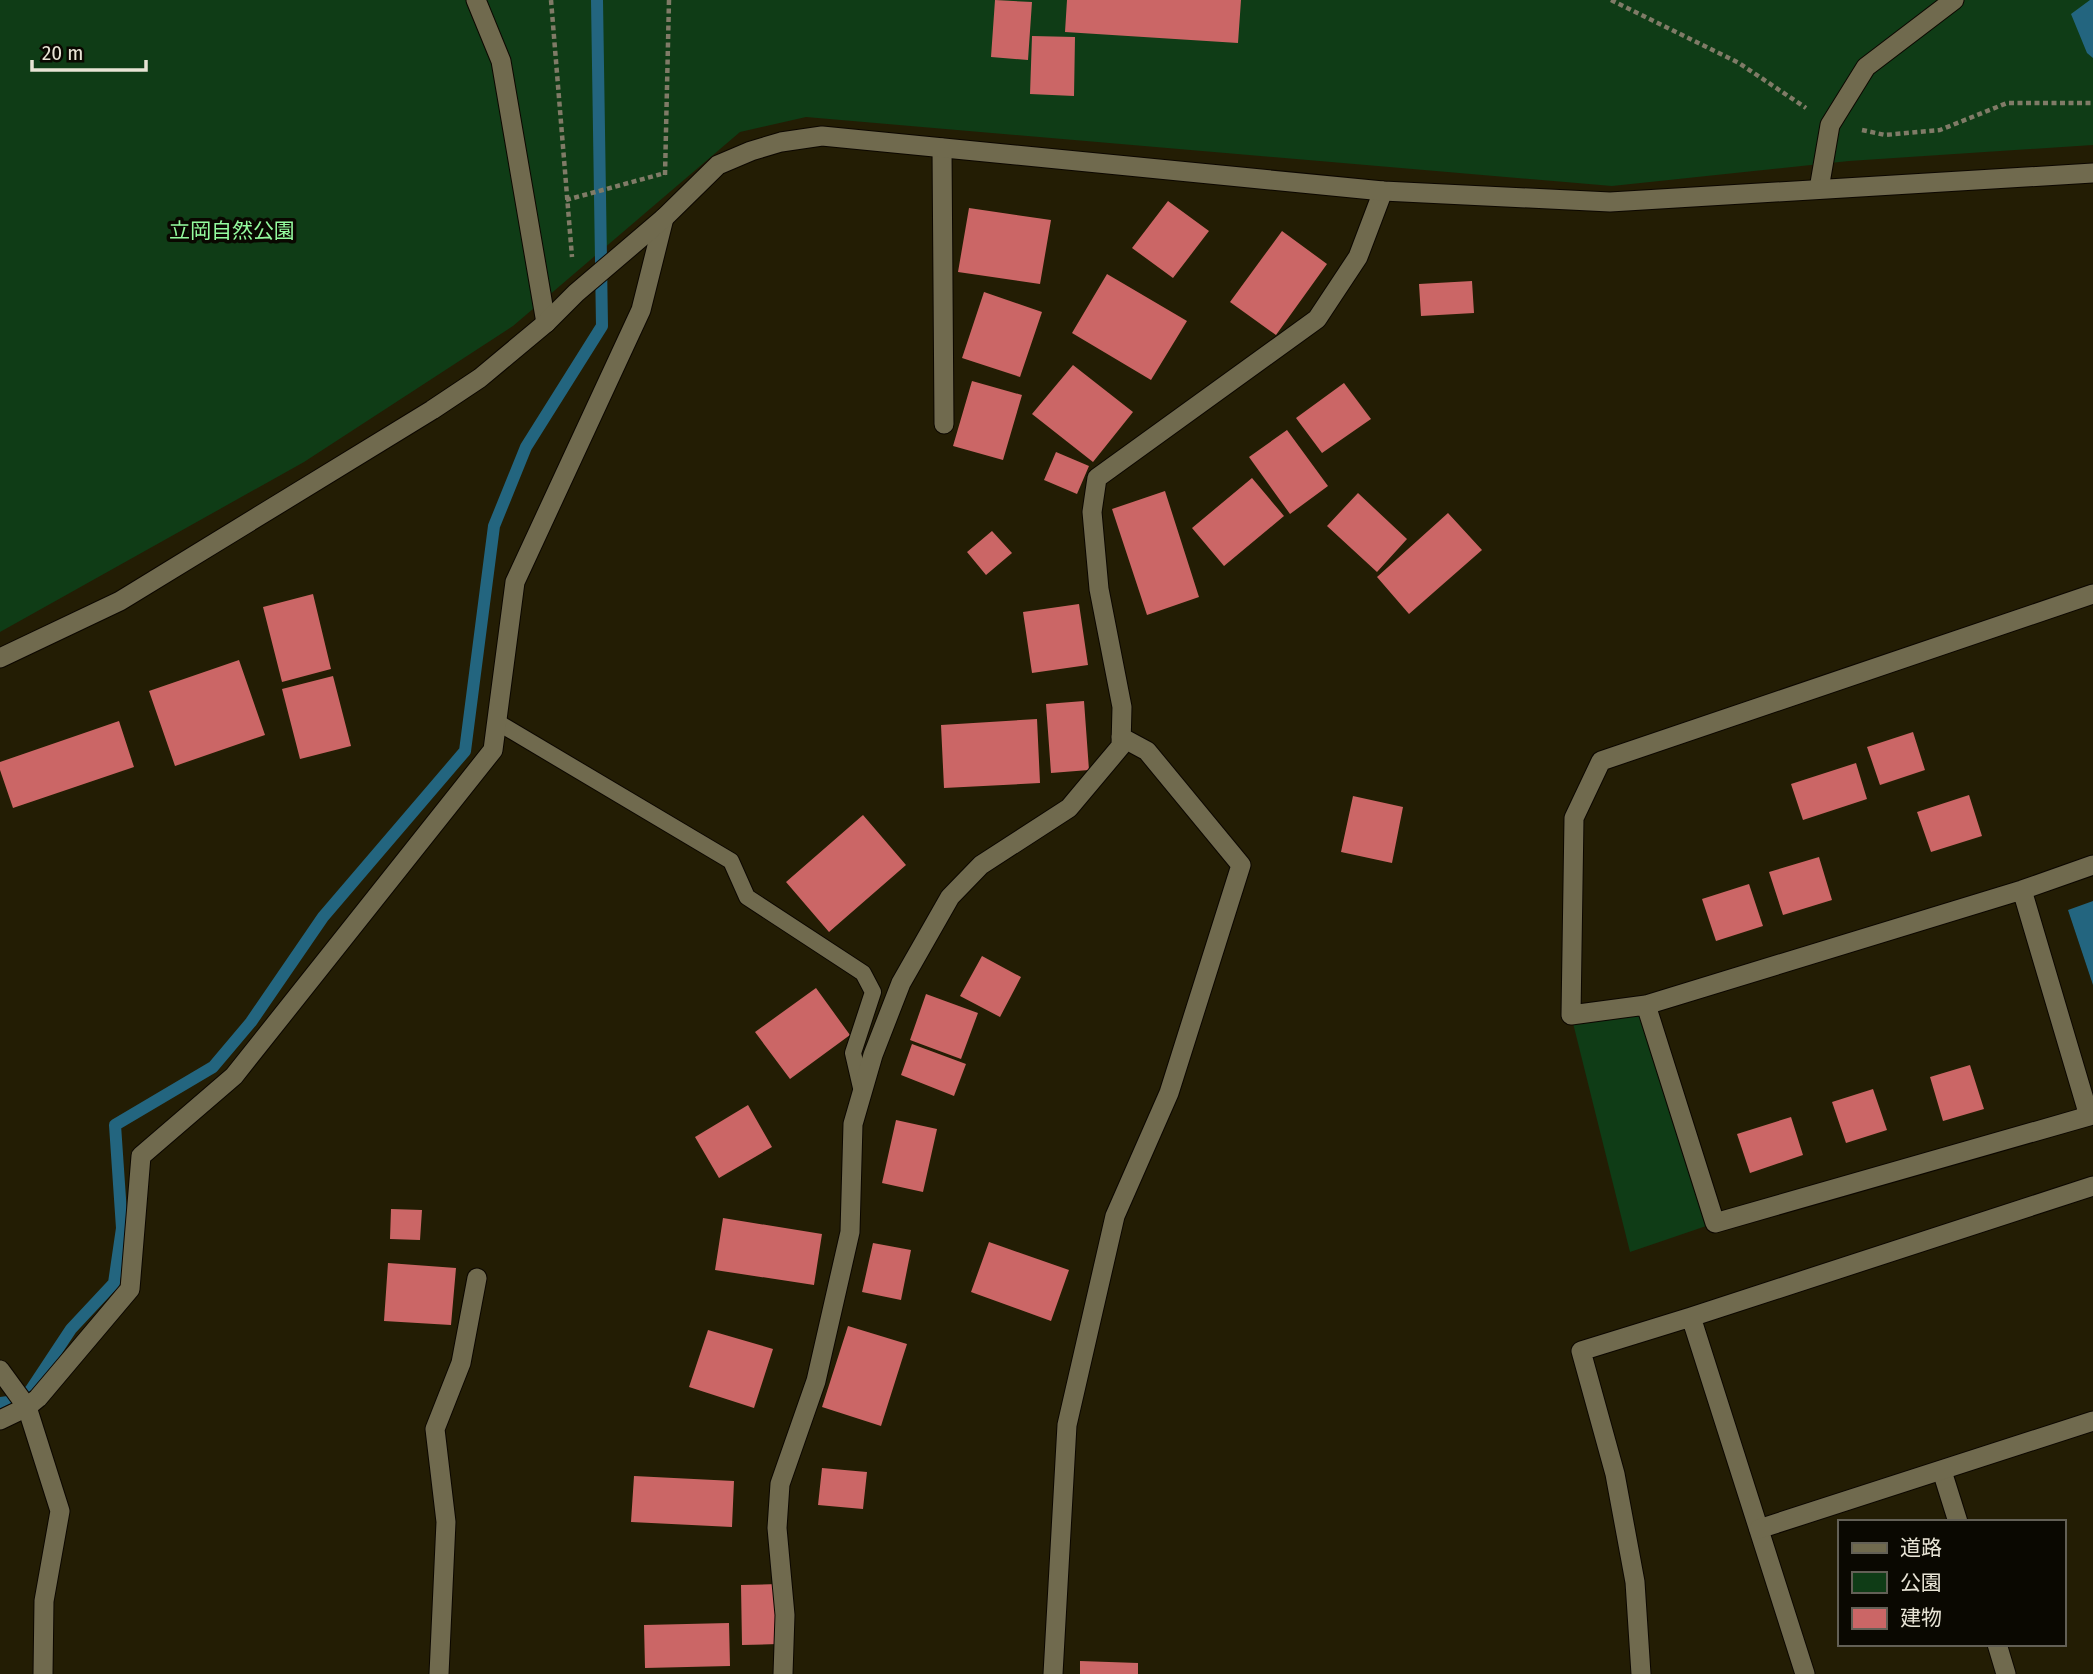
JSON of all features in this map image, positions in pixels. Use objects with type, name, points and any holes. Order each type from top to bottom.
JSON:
[{"type":"street","points":[[476,0],[501,61],[546,323]]},
{"type":"street","points":[[1819,189],[1830,125],[1866,67],[1954,0]]},
{"type":"street","points":[[0,658],[120,601],[373,447],[480,378],[546,323],[718,165],[751,150],[781,142],[822,136],[1383,191],[1610,202],[2093,173]]},
{"type":"street","points":[[942,148],[944,424]]},
{"type":"street","points":[[783,1674],[785,1615],[777,1528],[780,1484],[817,1381],[850,1231],[853,1124],[873,1055],[901,983],[950,897],[981,865],[1069,808],[1121,746],[1122,707],[1099,589],[1093,512],[1097,478],[1317,319],[1358,257],[1383,191]]},
{"type":"street","points":[[0,1420],[27,1407],[38,1398],[130,1289],[142,1156],[234,1076],[493,750],[515,582],[641,310],[663,218]]},
{"type":"street","points":[[2093,594],[1601,761],[1574,818],[1571,1014],[1646,1005],[2022,890],[2093,865]]},
{"type":"street","points":[[1053,1674],[1067,1425],[1115,1216],[1168,1093],[1241,865],[1147,751],[1121,737]]},
{"type":"street","points":[[1646,1005],[1716,1223],[2089,1116],[2022,890]]},
{"type":"street","points":[[1641,1674],[1635,1582],[1618,1488],[1581,1350],[2093,1186]]},
{"type":"street","points":[[439,1674],[446,1521],[435,1429],[461,1363],[477,1278]]},
{"type":"street","points":[[1690,1317],[1805,1674]]},
{"type":"street","points":[[0,1370],[27,1407],[60,1511],[44,1601],[43,1674]]},
{"type":"street","points":[[1759,1529],[2093,1421]]},
{"type":"street","points":[[1942,1471],[1957,1520]]},
{"type":"street","points":[[1998,1646],[2006,1674]]},
{"type":"lane","points":[[497,722],[731,861],[747,897],[863,973],[873,992],[853,1053],[862,1092]]},
{"type":"path","points":[[551,0],[576,293]]},
{"type":"path","points":[[663,218],[669,0]]},
{"type":"path","points":[[566,200],[665,173]]},
{"type":"green space","name":"立岡自然公園","points":[[0,0],[2093,0],[2093,145],[1849,161],[1612,186],[806,117],[740,132],[513,326],[304,462],[0,632]]},
{"type":"green space","points":[[1646,1005],[1715,1223],[1630,1252],[1571,1015]]},
{"type":"water","points":[[2093,0],[2093,58],[2087,53],[2071,14]]},
{"type":"water","points":[[2093,901],[2093,985],[2068,910]]},
{"type":"building","points":[[995,0],[1032,2],[1028,60],[991,57]]},
{"type":"building","points":[[1067,0],[1241,0],[1238,43],[1065,32]]},
{"type":"building","points":[[1032,36],[1075,37],[1074,96],[1030,94]]},
{"type":"building","points":[[1168,201],[1209,231],[1173,278],[1132,248]]},
{"type":"building","points":[[969,208],[1051,220],[1040,284],[958,272]]},
{"type":"building","points":[[1282,231],[1327,264],[1276,335],[1230,302]]},
{"type":"building","points":[[1107,274],[1187,321],[1151,380],[1072,333]]},
{"type":"building","points":[[1472,281],[1474,313],[1421,316],[1419,284]]},
{"type":"building","points":[[984,292],[1042,312],[1020,377],[962,358]]},
{"type":"building","points":[[1073,365],[1133,412],[1093,462],[1032,414]]},
{"type":"building","points":[[972,381],[1022,395],[1003,460],[953,446]]},
{"type":"building","points":[[1344,383],[1371,419],[1322,453],[1296,418]]},
{"type":"building","points":[[1287,430],[1328,486],[1290,514],[1249,457]]},
{"type":"building","points":[[1056,452],[1089,466],[1077,494],[1044,480]]},
{"type":"building","points":[[1252,478],[1284,516],[1224,566],[1192,528]]},
{"type":"building","points":[[1165,491],[1199,597],[1147,615],[1112,509]]},
{"type":"building","points":[[1358,493],[1407,539],[1377,572],[1327,526]]},
{"type":"building","points":[[1448,513],[1482,550],[1409,614],[1377,577]]},
{"type":"building","points":[[992,531],[1012,553],[986,575],[967,552]]},
{"type":"building","points":[[313,594],[331,669],[282,682],[263,607]]},
{"type":"building","points":[[1079,604],[1088,665],[1032,673],[1023,612]]},
{"type":"building","points":[[239,660],[265,735],[175,766],[149,691]]},
{"type":"building","points":[[333,676],[351,746],[300,759],[282,689]]},
{"type":"building","points":[[1084,701],[1089,770],[1051,773],[1046,704]]},
{"type":"building","points":[[1037,719],[1040,783],[944,788],[941,725]]},
{"type":"building","points":[[119,721],[134,767],[13,808],[0,770],[0,762]]},
{"type":"building","points":[[1913,732],[1925,770],[1880,785],[1867,747]]},
{"type":"building","points":[[1856,763],[1867,799],[1803,820],[1791,784]]},
{"type":"building","points":[[1969,795],[1982,836],[1931,852],[1917,812]]},
{"type":"building","points":[[1353,796],[1403,807],[1392,863],[1341,852]]},
{"type":"building","points":[[863,815],[906,865],[829,932],[786,882]]},
{"type":"building","points":[[1819,857],[1832,900],[1783,915],[1769,872]]},
{"type":"building","points":[[1749,884],[1763,926],[1716,941],[1702,899]]},
{"type":"building","points":[[982,956],[1021,977],[1000,1017],[960,996]]},
{"type":"building","points":[[816,988],[850,1035],[790,1079],[755,1032]]},
{"type":"building","points":[[926,994],[978,1013],[961,1059],[910,1040]]},
{"type":"building","points":[[912,1044],[966,1064],[954,1096],[901,1075]]},
{"type":"building","points":[[1970,1065],[1984,1109],[1943,1121],[1930,1077]]},
{"type":"building","points":[[1873,1089],[1887,1130],[1846,1143],[1832,1102]]},
{"type":"building","points":[[748,1105],[772,1147],[719,1178],[695,1137]]},
{"type":"building","points":[[1791,1117],[1803,1155],[1750,1173],[1737,1134]]},
{"type":"building","points":[[896,1120],[937,1129],[923,1192],[882,1183]]},
{"type":"building","points":[[391,1209],[422,1210],[420,1240],[390,1239]]},
{"type":"building","points":[[723,1218],[822,1234],[814,1285],[715,1270]]},
{"type":"building","points":[[989,1242],[1069,1270],[1051,1321],[971,1292]]},
{"type":"building","points":[[873,1243],[911,1250],[901,1300],[862,1292]]},
{"type":"building","points":[[388,1263],[456,1268],[451,1325],[384,1321]]},
{"type":"building","points":[[848,1326],[907,1344],[881,1426],[822,1407]]},
{"type":"building","points":[[708,1330],[773,1349],[754,1408],[689,1387]]},
{"type":"building","points":[[822,1468],[867,1472],[863,1509],[818,1505]]},
{"type":"building","points":[[634,1476],[734,1481],[732,1527],[631,1522]]},
{"type":"building","points":[[778,1584],[778,1644],[742,1645],[741,1585]]},
{"type":"building","points":[[729,1623],[730,1666],[645,1668],[644,1625]]},
{"type":"building","points":[[1080,1661],[1138,1663],[1138,1674],[1080,1674]]},
{"type":"waterway","points":[[0,1403],[30,1391],[71,1329],[114,1283],[122,1228],[115,1125],[213,1067],[251,1022],[323,917],[465,751],[494,526],[526,447],[602,326],[597,0]]}]
